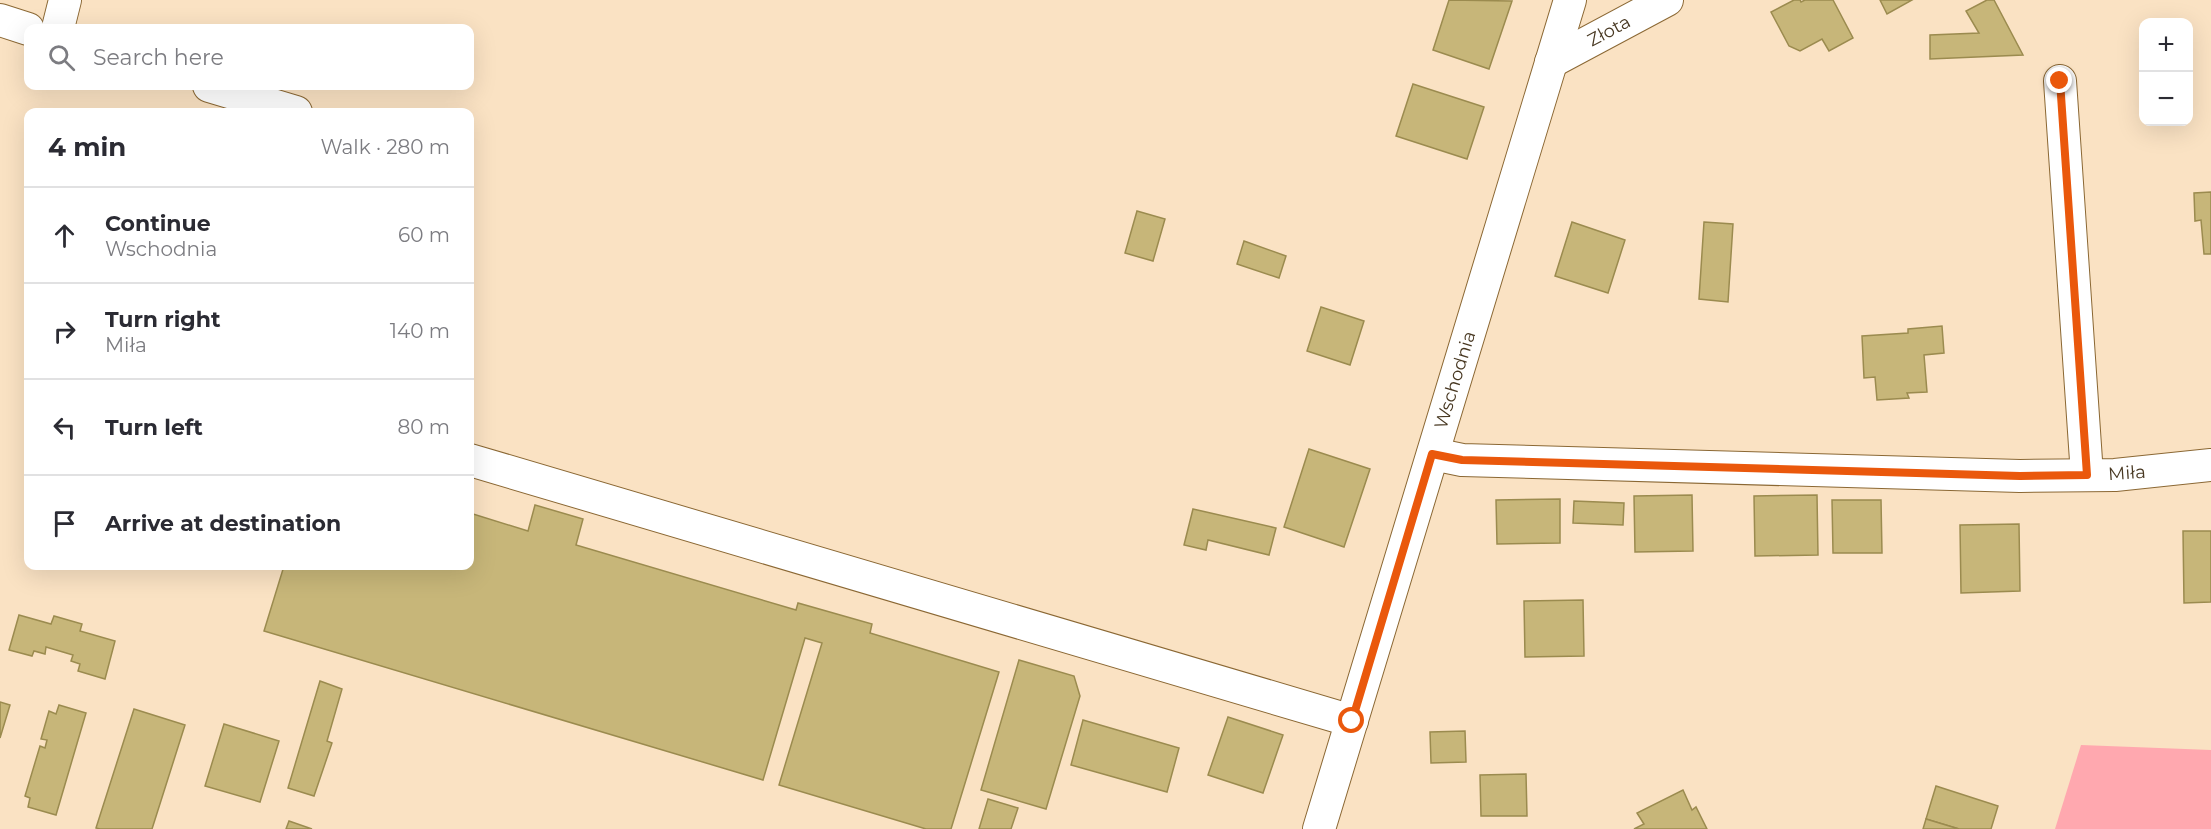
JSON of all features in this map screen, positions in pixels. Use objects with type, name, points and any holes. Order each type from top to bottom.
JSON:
[{"type":"street","points":[[59,24],[65,0]]},
{"type":"street","name":"Wschodnia","points":[[1319,829],[1570,0]]},
{"type":"street","name":"Złota","points":[[1551,62],[1667,0]]},
{"type":"street","points":[[0,20],[24,28]]},
{"type":"street","points":[[2060,81],[2087,475]]},
{"type":"street","points":[[222,90],[283,108]]},
{"type":"street","name":"Miła","points":[[1432,454],[1474,460],[2020,476],[2115,474],[2211,465]]},
{"type":"street","points":[[474,460],[1352,721]]},
{"type":"shaded area","points":[[2081,745],[2211,750],[2211,829],[2055,829]]},
{"type":"building","points":[[1449,0],[1512,1],[1489,69],[1433,50]]},
{"type":"building","points":[[1794,0],[1801,2],[1833,0],[1853,38],[1829,51],[1822,39],[1800,51],[1789,46],[1771,12]]},
{"type":"building","points":[[1880,0],[1912,0],[1887,14]]},
{"type":"building","points":[[1987,0],[1994,0],[2023,55],[1930,59],[1930,35],[1979,33],[1966,11]]},
{"type":"building","points":[[1413,84],[1484,107],[1467,159],[1396,136]]},
{"type":"building","points":[[2211,192],[2211,254],[2204,254],[2201,220],[2195,221],[2194,193]]},
{"type":"building","points":[[1137,211],[1165,219],[1153,261],[1125,253]]},
{"type":"building","points":[[1572,222],[1625,240],[1608,293],[1555,276]]},
{"type":"building","points":[[1704,222],[1733,224],[1728,302],[1699,299]]},
{"type":"building","points":[[1244,241],[1286,256],[1279,278],[1237,264]]},
{"type":"building","points":[[1321,307],[1364,321],[1350,365],[1307,351]]},
{"type":"building","points":[[1942,326],[1944,353],[1924,355],[1927,392],[1907,393],[1909,398],[1877,400],[1875,377],[1864,378],[1862,336],[1908,333],[1908,329]]},
{"type":"building","points":[[1309,449],[1370,469],[1344,547],[1284,527]]},
{"type":"building","points":[[1692,495],[1693,551],[1635,552],[1634,496]]},
{"type":"building","points":[[1817,495],[1818,555],[1755,556],[1754,496]]},
{"type":"building","points":[[1560,499],[1560,543],[1497,544],[1496,500]]},
{"type":"building","points":[[1832,500],[1881,500],[1882,553],[1833,553]]},
{"type":"building","points":[[1574,501],[1624,503],[1623,525],[1573,523]]},
{"type":"building","points":[[535,505],[583,519],[576,545],[796,610],[798,603],[872,624],[870,633],[999,672],[951,829],[926,829],[779,785],[822,643],[805,638],[763,780],[264,631],[283,570],[474,570],[474,514],[528,531]]},
{"type":"building","points":[[1193,509],[1276,528],[1269,555],[1208,540],[1206,550],[1184,545]]},
{"type":"building","points":[[2019,524],[2020,591],[1961,593],[1960,525]]},
{"type":"building","points":[[2183,531],[2211,531],[2211,602],[2184,603]]},
{"type":"building","points":[[1583,600],[1584,656],[1525,657],[1524,601]]},
{"type":"building","points":[[19,615],[51,624],[54,616],[82,624],[80,631],[115,641],[105,679],[78,671],[80,664],[71,661],[73,655],[46,647],[45,654],[34,651],[32,656],[9,650]]},
{"type":"building","points":[[1019,660],[1074,676],[1080,696],[1046,809],[981,790]]},
{"type":"building","points":[[320,681],[342,689],[327,741],[332,743],[314,796],[288,788]]},
{"type":"building","points":[[0,702],[10,705],[0,738]]},
{"type":"building","points":[[59,705],[86,713],[56,815],[28,807],[30,798],[25,796],[40,746],[45,748],[47,740],[41,739],[49,711],[56,714]]},
{"type":"building","points":[[134,709],[185,725],[152,829],[96,828]]},
{"type":"building","points":[[1228,717],[1283,735],[1263,793],[1208,775]]},
{"type":"building","points":[[1083,720],[1179,748],[1167,792],[1071,765]]},
{"type":"building","points":[[224,724],[279,741],[260,802],[205,786]]},
{"type":"building","points":[[1465,731],[1466,762],[1431,763],[1430,732]]},
{"type":"building","points":[[1526,774],[1527,816],[1481,816],[1480,775]]},
{"type":"building","points":[[1936,786],[1998,806],[1991,829],[1959,829],[1926,819]]},
{"type":"building","points":[[1683,790],[1692,810],[1696,807],[1707,829],[1634,829],[1644,824],[1637,813]]},
{"type":"building","points":[[988,799],[1018,808],[1011,829],[979,829]]},
{"type":"building","points":[[1926,819],[1959,829],[1923,829]]},
{"type":"building","points":[[289,821],[312,829],[286,829]]},
{"type":"route","points":[[1352,721],[1432,454],[1462,460],[2020,476],[2087,475],[2060,81]]}]
